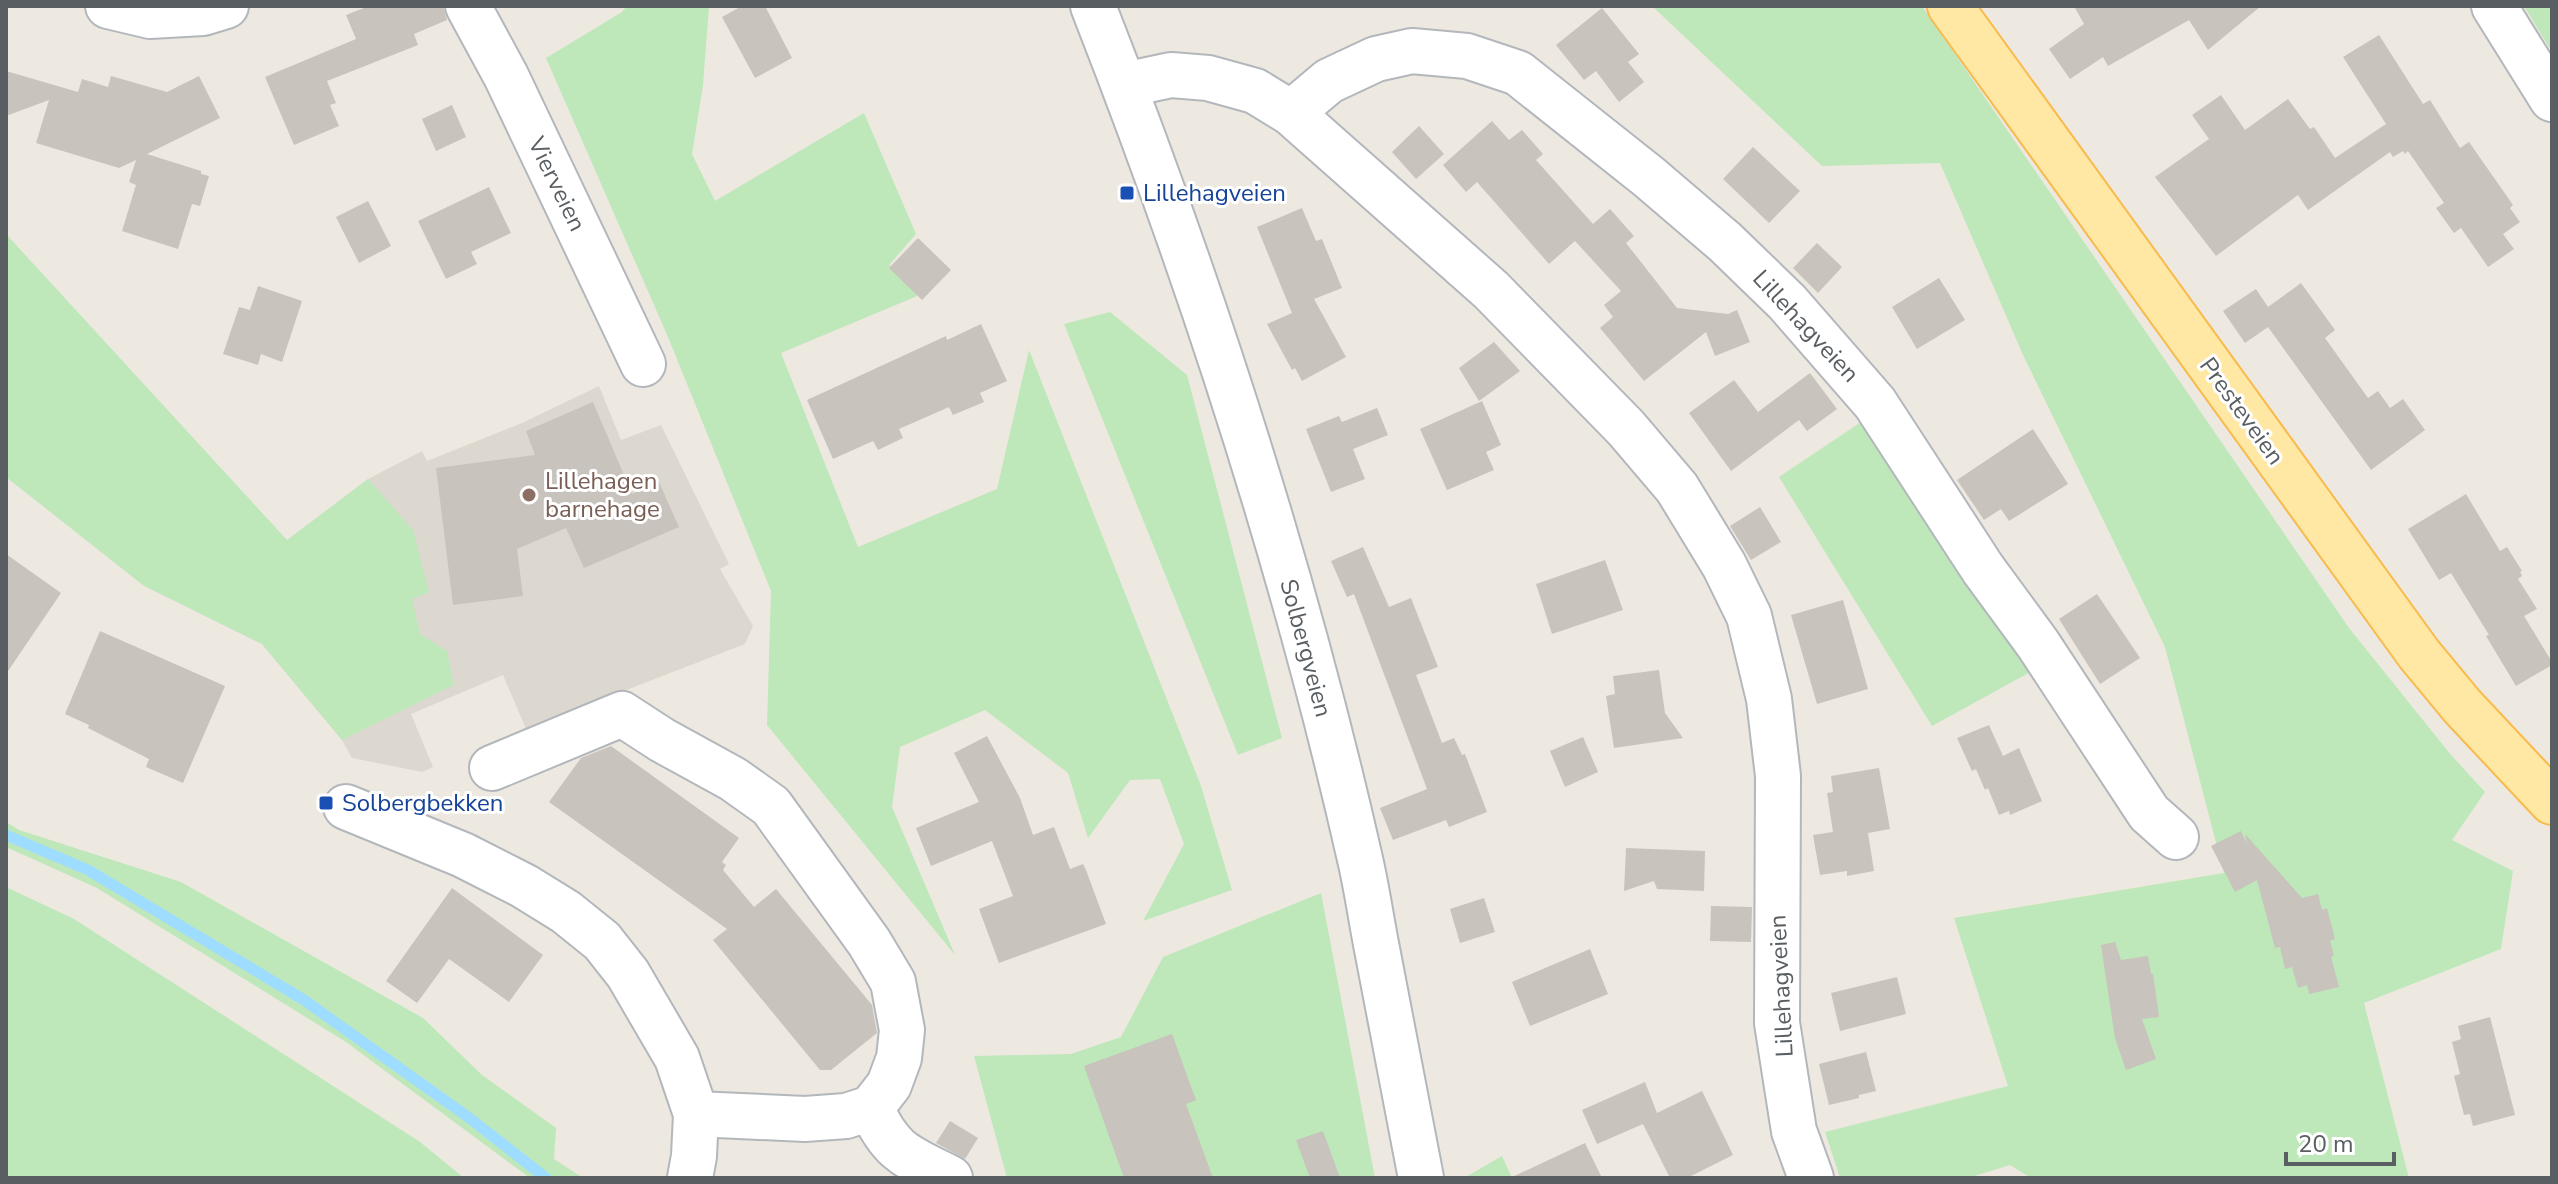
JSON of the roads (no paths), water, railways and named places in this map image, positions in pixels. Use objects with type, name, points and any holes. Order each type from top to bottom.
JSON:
[{"type":"main road","name":"Presteveien","points":[[1950,6],[2419,654],[2462,706],[2552,802]]},
{"type":"street","points":[[108,6],[150,16],[203,13],[226,6]]},
{"type":"street","name":"Vierveien","points":[[468,6],[506,76],[643,364]]},
{"type":"street","points":[[1093,6],[1124,85]]},
{"type":"street","points":[[2494,6],[2552,99]]},
{"type":"street","name":"Lillehagveien","points":[[1291,113],[1329,81],[1376,59],[1412,51],[1467,56],[1518,73],[1625,157],[1725,242],[1787,302],[1875,403],[1983,569],[2038,644],[2149,813],[2176,837]]},
{"type":"street","name":"Lillehagveien","points":[[1124,85],[1171,75],[1208,78],[1255,91],[1291,113],[1491,290],[1626,428],[1677,488],[1724,565],[1749,616],[1769,699],[1778,776],[1777,1023],[1794,1131],[1811,1178]]},
{"type":"street","name":"Solbergveien","points":[[1124,85],[1231,386],[1311,663],[1360,861],[1421,1178]]},
{"type":"street","points":[[492,768],[622,714],[733,779],[771,806],[869,942],[893,982],[902,1030],[899,1058],[889,1085],[871,1108],[846,1116],[805,1119],[696,1114]]},
{"type":"street","points":[[346,807],[463,855],[524,886],[566,912],[602,941],[628,974],[677,1058],[696,1114],[690,1178]]},
{"type":"street","points":[[871,1108],[881,1132],[899,1152],[950,1178]]},
{"type":"waterway","name":"Solbergbekken","points":[[6,835],[88,870],[304,1000],[468,1117],[546,1178]]},
{"type":"place","name":"Lillehagveien","points":[[1127,193]]},
{"type":"place","name":"Lillehagen barnehage","points":[[529,495]]},
{"type":"place","name":"Solbergbekken","points":[[326,803]]}]
